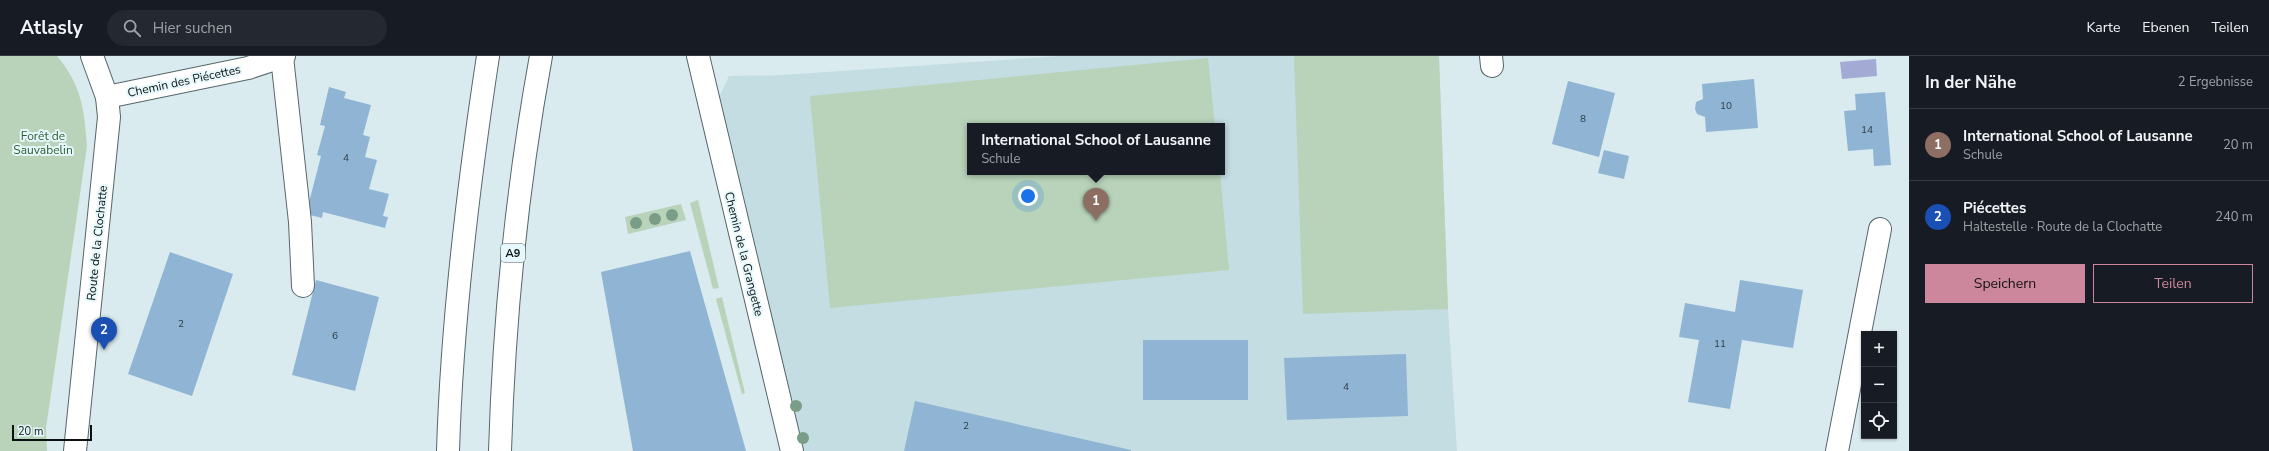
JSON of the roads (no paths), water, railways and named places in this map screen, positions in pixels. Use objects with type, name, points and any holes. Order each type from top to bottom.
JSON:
[{"type":"main road","points":[[76,56],[105,90]]},
{"type":"main road","name":"Route de la Clochatte","points":[[75,451],[108,139],[109,117],[105,90],[92,56]]},
{"type":"main road","points":[[283,56],[300,222],[303,286]]},
{"type":"main road","name":"Chemin des Piécettes","points":[[105,90],[248,68],[283,56]]},
{"type":"main road","points":[[448,451],[459,273],[468,196],[488,56]]},
{"type":"main road","name":"A9","points":[[500,451],[504,351],[512,264],[528,129],[541,56]]},
{"type":"main road","name":"Chemin de la Grangette","points":[[698,56],[792,451]]},
{"type":"main road","points":[[1837,451],[1880,229]]},
{"type":"water","points":[[1876,59],[1877,76],[1842,79],[1840,62]]},
{"type":"place","name":"International School of Lausanne","points":[[1096,221]]},
{"type":"place","name":"Piécettes","points":[[104,350]]},
{"type":"park label","name":"Forêt de Sauvabelin","points":[[43,143]]}]
